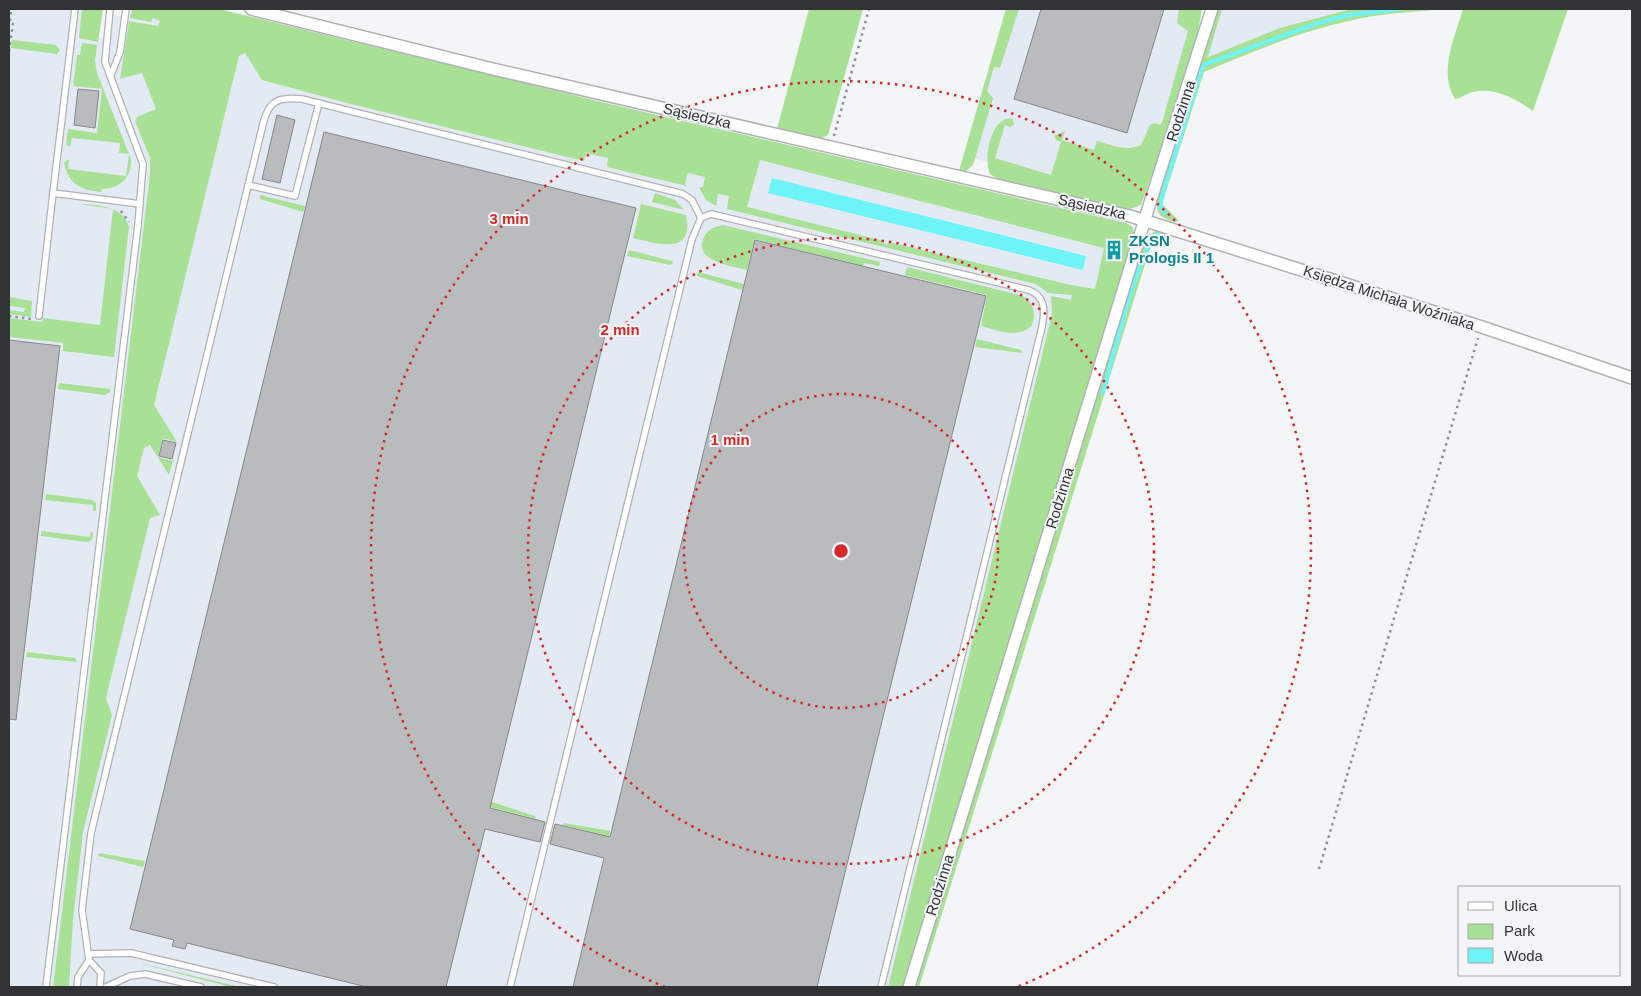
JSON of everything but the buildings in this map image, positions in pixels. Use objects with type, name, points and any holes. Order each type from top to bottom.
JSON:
[{"type":"street","name":"Sąsiedzka","points":[[251,9],[493,69],[1145,220]]},
{"type":"street","name":"Rodzinna","points":[[909,987],[1145,220],[1212,9]]},
{"type":"street","name":"Księdza Michała Woźniaka","points":[[1145,220],[1482,327],[1632,378]]},
{"type":"lane","points":[[39,316],[75,9]]},
{"type":"lane","points":[[46,987],[140,204],[143,164],[104,58],[110,9]]},
{"type":"lane","points":[[111,75],[120,52],[126,9]]},
{"type":"lane","points":[[100,987],[100,973],[89,957],[82,910],[91,833],[248,185],[264,120],[270,105],[281,98],[319,103],[683,194],[692,200],[701,218]]},
{"type":"lane","points":[[248,185],[295,196],[319,103]]},
{"type":"lane","points":[[53,193],[140,204]]},
{"type":"lane","points":[[510,987],[694,232],[701,218],[711,214],[728,216],[1029,290],[1038,294],[1044,306],[1040,336],[881,987]]},
{"type":"lane","points":[[89,957],[131,954],[274,987]]},
{"type":"lane","points":[[77,987],[78,977],[89,957]]},
{"type":"lane","points":[[106,987],[130,976],[144,974],[201,987]]},
{"type":"path","points":[[9,51],[14,24],[10,24],[12,9]]},
{"type":"path","points":[[830,147],[869,9]]},
{"type":"path","points":[[9,316],[38,320],[39,316]]},
{"type":"path","points":[[1319,869],[1482,327]]},
{"type":"shaded area","points":[[9,9],[103,9],[98,37],[110,39],[113,15],[130,17],[130,14],[192,9],[1111,247],[1107,262],[1115,264],[893,987],[9,987]]},
{"type":"shaded area","points":[[1006,9],[1198,9],[1136,198],[963,156]]},
{"type":"shaded area","points":[[1222,9],[1360,9],[1280,28],[1208,57]]},
{"type":"green space","points":[[82,9],[103,9],[98,42],[79,38]]},
{"type":"green space","points":[[132,9],[219,9],[601,102],[1126,223],[1133,227],[1134,235],[903,987],[888,987],[1052,314],[1051,296],[1071,300],[1072,295],[1048,293],[1036,284],[727,209],[729,196],[718,194],[716,206],[706,200],[700,189],[700,187],[703,187],[705,177],[688,173],[685,183],[687,186],[607,167],[608,158],[586,153],[584,161],[351,104],[262,80],[245,53],[239,56],[154,405],[177,442],[163,438],[158,457],[172,461],[174,458],[169,475],[150,445],[144,448],[137,476],[160,515],[150,518],[106,698],[112,715],[83,832],[73,920],[69,987],[53,987],[150,174],[150,158],[135,121],[137,117],[156,109],[142,73],[120,79],[129,21],[158,26],[160,21],[153,18],[151,22],[130,18]],"holes":[[[760,160],[1104,248],[1095,289],[888,242],[887,245],[880,240],[747,207]]]},
{"type":"green space","points":[[809,9],[863,9],[828,135],[821,139],[777,129]]},
{"type":"green space","points":[[1006,9],[1019,9],[1000,68],[994,67],[987,91],[993,98],[973,165],[966,171],[959,171]]},
{"type":"green space","points":[[1179,9],[1202,9],[1196,42],[1182,89],[1141,205],[1130,209],[1118,207],[1001,181],[990,174],[988,149],[994,130],[1005,119],[1013,119],[1014,125],[1010,127],[1005,125],[995,158],[1051,175],[1061,142],[1056,140],[1054,136],[1065,131],[1062,140],[1094,150],[1097,141],[1124,148],[1141,145],[1150,125],[1154,123],[1160,125],[1162,122],[1188,31],[1177,23]]},
{"type":"green space","points":[[1218,9],[1222,9],[1208,57],[1280,28],[1348,10],[1445,9],[1375,16],[1334,25],[1277,43],[1204,72],[1162,204],[1179,221],[1174,222],[1160,215],[1157,209],[1157,200]]},
{"type":"green space","points":[[1463,9],[1568,9],[1533,111],[1512,98],[1489,91],[1473,92],[1455,99],[1450,88],[1448,66],[1452,42]]},
{"type":"green space","points":[[12,40],[56,45],[60,50],[57,54],[11,48]]},
{"type":"green space","points":[[82,43],[97,45],[95,61],[97,73],[131,159],[131,166],[124,181],[114,187],[102,189],[101,192],[87,190],[77,185],[69,177],[64,163],[69,159],[68,169],[126,176],[129,154],[119,153],[120,143],[72,138],[70,147],[66,144],[68,129],[97,133],[102,89],[73,86],[77,55],[80,55]]},
{"type":"green space","points":[[655,193],[675,200],[684,210],[652,202]]},
{"type":"green space","points":[[260,195],[305,206],[303,212],[260,199]]},
{"type":"green space","points":[[78,204],[101,206],[111,209]]},
{"type":"green space","points":[[641,204],[686,215],[687,228],[685,237],[679,242],[671,244],[633,238]]},
{"type":"green space","points":[[113,209],[121,214],[129,227],[114,357],[63,351],[63,343],[9,337],[9,318],[42,322],[43,318],[100,325]]},
{"type":"green space","points":[[723,225],[880,262],[879,266],[864,263],[863,266],[755,239],[747,270],[733,267],[709,257],[704,252],[702,245],[704,237],[709,230]]},
{"type":"green space","points":[[1155,231],[1163,233],[1151,245],[919,987],[913,987],[1143,246],[1149,235]]},
{"type":"green space","points":[[629,250],[672,261],[673,263],[670,265],[627,256]]},
{"type":"green space","points":[[907,267],[1023,296],[1032,305],[1034,316],[1032,325],[1026,330],[1014,333],[981,326],[987,295],[905,275]]},
{"type":"green space","points":[[698,272],[744,284],[742,290],[697,276]]},
{"type":"green space","points":[[9,297],[32,301],[31,317],[9,314],[9,310],[24,312],[25,308],[9,306]]},
{"type":"green space","points":[[977,339],[1021,350],[1023,353],[975,347]]},
{"type":"green space","points":[[59,383],[110,389],[110,392],[105,395],[58,389]]},
{"type":"green space","points":[[46,494],[92,500],[96,503],[96,511],[93,511],[93,505],[45,500]]},
{"type":"green space","points":[[41,531],[90,537],[91,531],[93,533],[92,540],[87,542],[41,536]]},
{"type":"green space","points":[[27,652],[75,658],[77,662],[26,657]]},
{"type":"green space","points":[[492,802],[535,816],[536,819],[490,807]]},
{"type":"green space","points":[[564,823],[610,831],[609,837],[563,825]]},
{"type":"green space","points":[[99,853],[145,861],[143,867],[98,856]]},
{"type":"green space","points":[[142,964],[144,964],[240,987],[231,987]]},
{"type":"water","points":[[772,178],[1086,256],[1083,270],[768,193]]},
{"type":"waterway","points":[[1206,64],[1318,23],[1348,15],[1400,9]]},
{"type":"waterway","points":[[1165,213],[1160,206],[1163,193],[1203,65]]},
{"type":"waterway","points":[[1103,393],[1134,285],[1142,263],[1158,234]]},
{"type":"place","name":"ZKSN Prologis II 1","points":[[1114,250]]}]
